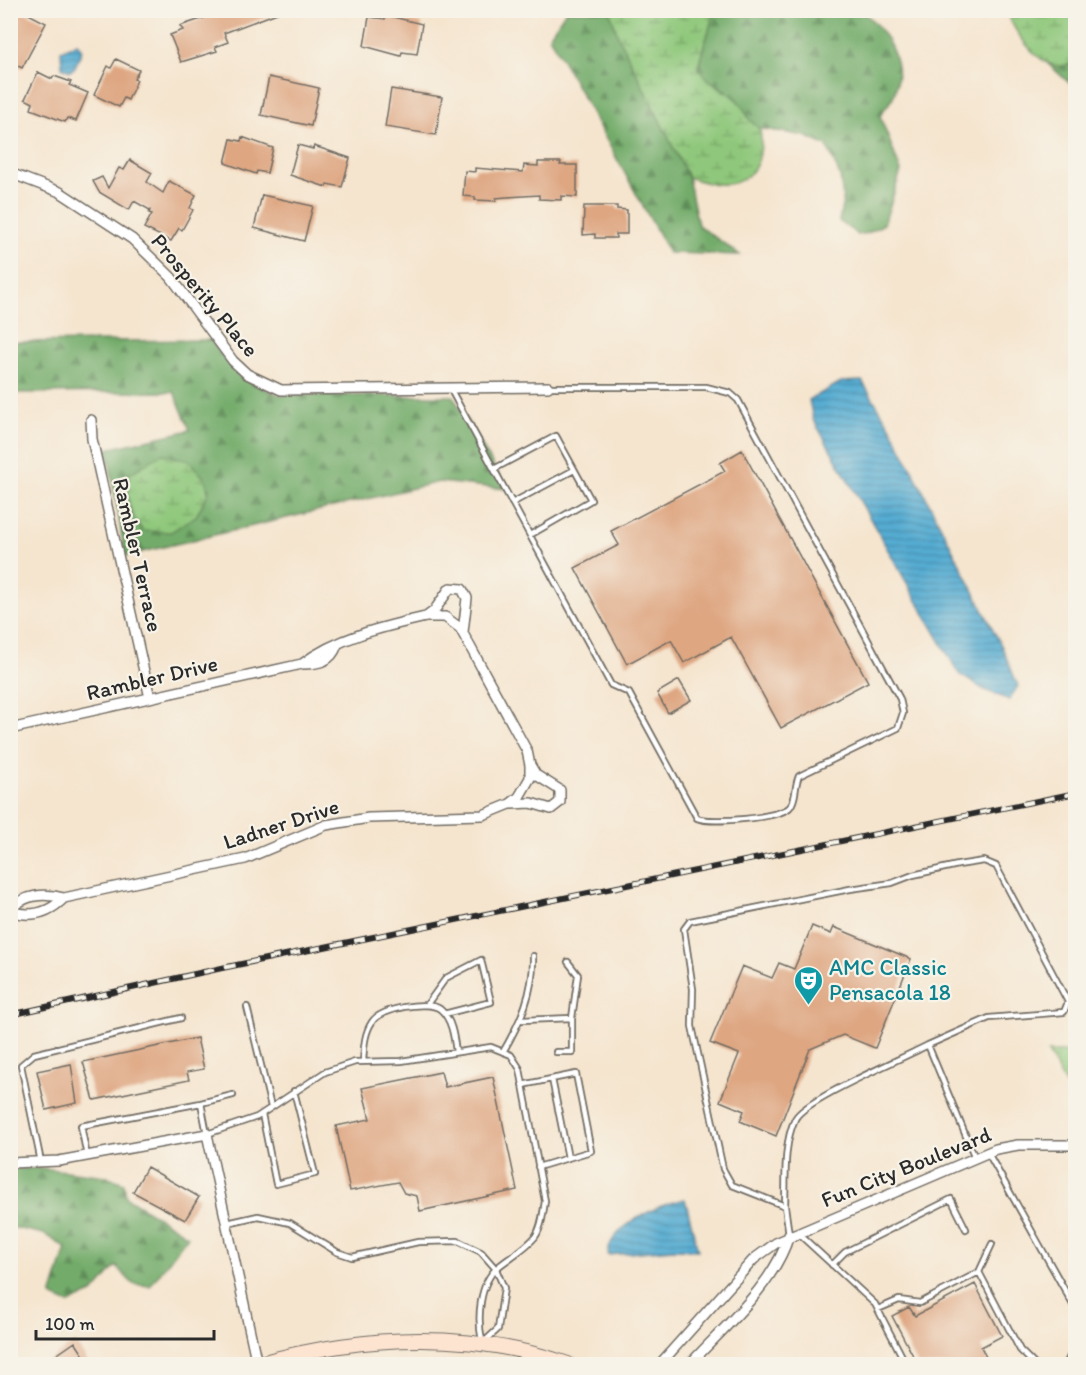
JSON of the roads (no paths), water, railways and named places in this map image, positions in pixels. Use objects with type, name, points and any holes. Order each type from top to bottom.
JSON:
[{"type":"main road","points":[[257,1365],[302,1352],[374,1341],[410,1339],[482,1344],[518,1350],[568,1365]]},
{"type":"street","name":"Prosperity Place","points":[[10,173],[60,192],[98,215],[150,254],[201,316],[233,361],[247,374],[263,383],[281,390],[451,390],[548,387]]},
{"type":"street","name":"Rambler Terrace","points":[[91,420],[92,439],[150,698]]},
{"type":"street","points":[[426,617],[438,606],[445,591],[450,588],[462,589],[467,598],[463,632]]},
{"type":"street","name":"Rambler Drive","points":[[10,729],[303,664],[326,647],[337,645],[368,631],[426,617],[445,616],[463,632]]},
{"type":"street","name":"Ladner Drive","points":[[10,910],[23,899],[40,895],[64,898],[245,859],[326,825],[369,818],[483,814],[510,804],[531,803],[551,809],[560,802],[560,790],[536,775],[530,765],[524,744],[463,632]]},
{"type":"street","points":[[510,804],[526,788],[530,765]]},
{"type":"street","name":"Ladner Drive","points":[[10,910],[31,915],[46,912],[64,898]]},
{"type":"street","points":[[10,1163],[87,1156],[207,1134],[257,1365]]},
{"type":"street","name":"Fun City Boulevard","points":[[660,1365],[754,1259],[793,1234],[988,1153],[1018,1145],[1076,1145]]},
{"type":"street","points":[[690,1365],[769,1277],[783,1257],[793,1234]]},
{"type":"lane","points":[[451,390],[611,685],[629,693],[697,818],[708,822],[718,822],[787,811],[793,805],[795,784],[799,776],[894,732],[903,720],[900,699],[738,400],[729,393],[706,387],[548,387]]},
{"type":"lane","points":[[494,469],[556,436],[591,500],[530,535]]},
{"type":"lane","points":[[512,503],[574,470]]},
{"type":"lane","points":[[785,1206],[740,1190],[728,1181],[692,1026],[693,989],[684,938],[685,925],[699,918],[869,885],[892,883],[913,875],[958,865],[990,862],[996,866],[1067,997],[1067,1009],[1059,1014],[989,1017],[928,1045],[812,1101],[796,1116],[787,1143],[785,1206],[793,1234],[832,1265],[878,1309],[906,1365]]},
{"type":"lane","points":[[503,1052],[522,1020],[533,976],[533,956]]},
{"type":"lane","points":[[428,1004],[446,978],[481,960],[491,1002],[444,1014]]},
{"type":"lane","points":[[556,1052],[572,1052],[572,1018],[578,975],[568,962]]},
{"type":"lane","points":[[363,1062],[364,1039],[373,1019],[385,1011],[428,1004],[444,1014],[452,1027],[456,1052]]},
{"type":"lane","points":[[247,1007],[270,1107]]},
{"type":"lane","points":[[40,1162],[26,1100],[21,1065],[24,1061],[34,1054],[181,1018]]},
{"type":"lane","points":[[522,1020],[572,1018]]},
{"type":"lane","points":[[928,1045],[975,1158]]},
{"type":"lane","points":[[201,1103],[207,1134],[261,1114],[325,1072],[363,1062],[400,1061],[491,1047],[511,1055],[520,1069],[545,1201],[542,1220],[536,1236],[496,1269],[487,1282],[477,1322],[482,1344]]},
{"type":"lane","points":[[522,1084],[576,1074],[591,1151],[538,1167]]},
{"type":"lane","points":[[552,1079],[568,1158]]},
{"type":"lane","points":[[261,1114],[276,1184],[315,1174],[294,1091]]},
{"type":"lane","points":[[87,1156],[81,1126],[233,1095]]},
{"type":"lane","points":[[988,1153],[1076,1310]]},
{"type":"lane","points":[[832,1265],[845,1252],[951,1199],[966,1229]]},
{"type":"lane","points":[[227,1223],[258,1216],[290,1223],[337,1252],[352,1257],[418,1242],[458,1241],[481,1252],[496,1269],[504,1288],[498,1329],[482,1344]]},
{"type":"lane","points":[[878,1309],[899,1300],[920,1303],[979,1272],[992,1244]]},
{"type":"lane","points":[[979,1272],[1020,1350],[1034,1365]]},
{"type":"lane","points":[[1066,1365],[1076,1345]]},
{"type":"water","points":[[77,43],[82,50],[75,67],[70,71],[62,67],[61,51]]},
{"type":"water","points":[[862,381],[890,426],[1002,647],[1018,686],[1009,700],[983,689],[959,674],[813,419],[809,400],[841,382]]},
{"type":"water","points":[[685,1199],[698,1250],[673,1249],[608,1255],[610,1245],[617,1235],[637,1218],[662,1206]]},
{"type":"railway","points":[[10,1015],[222,968],[1076,793]]},
{"type":"place","name":"AMC Classic Pensacola 18","points":[[808,1006]]}]
